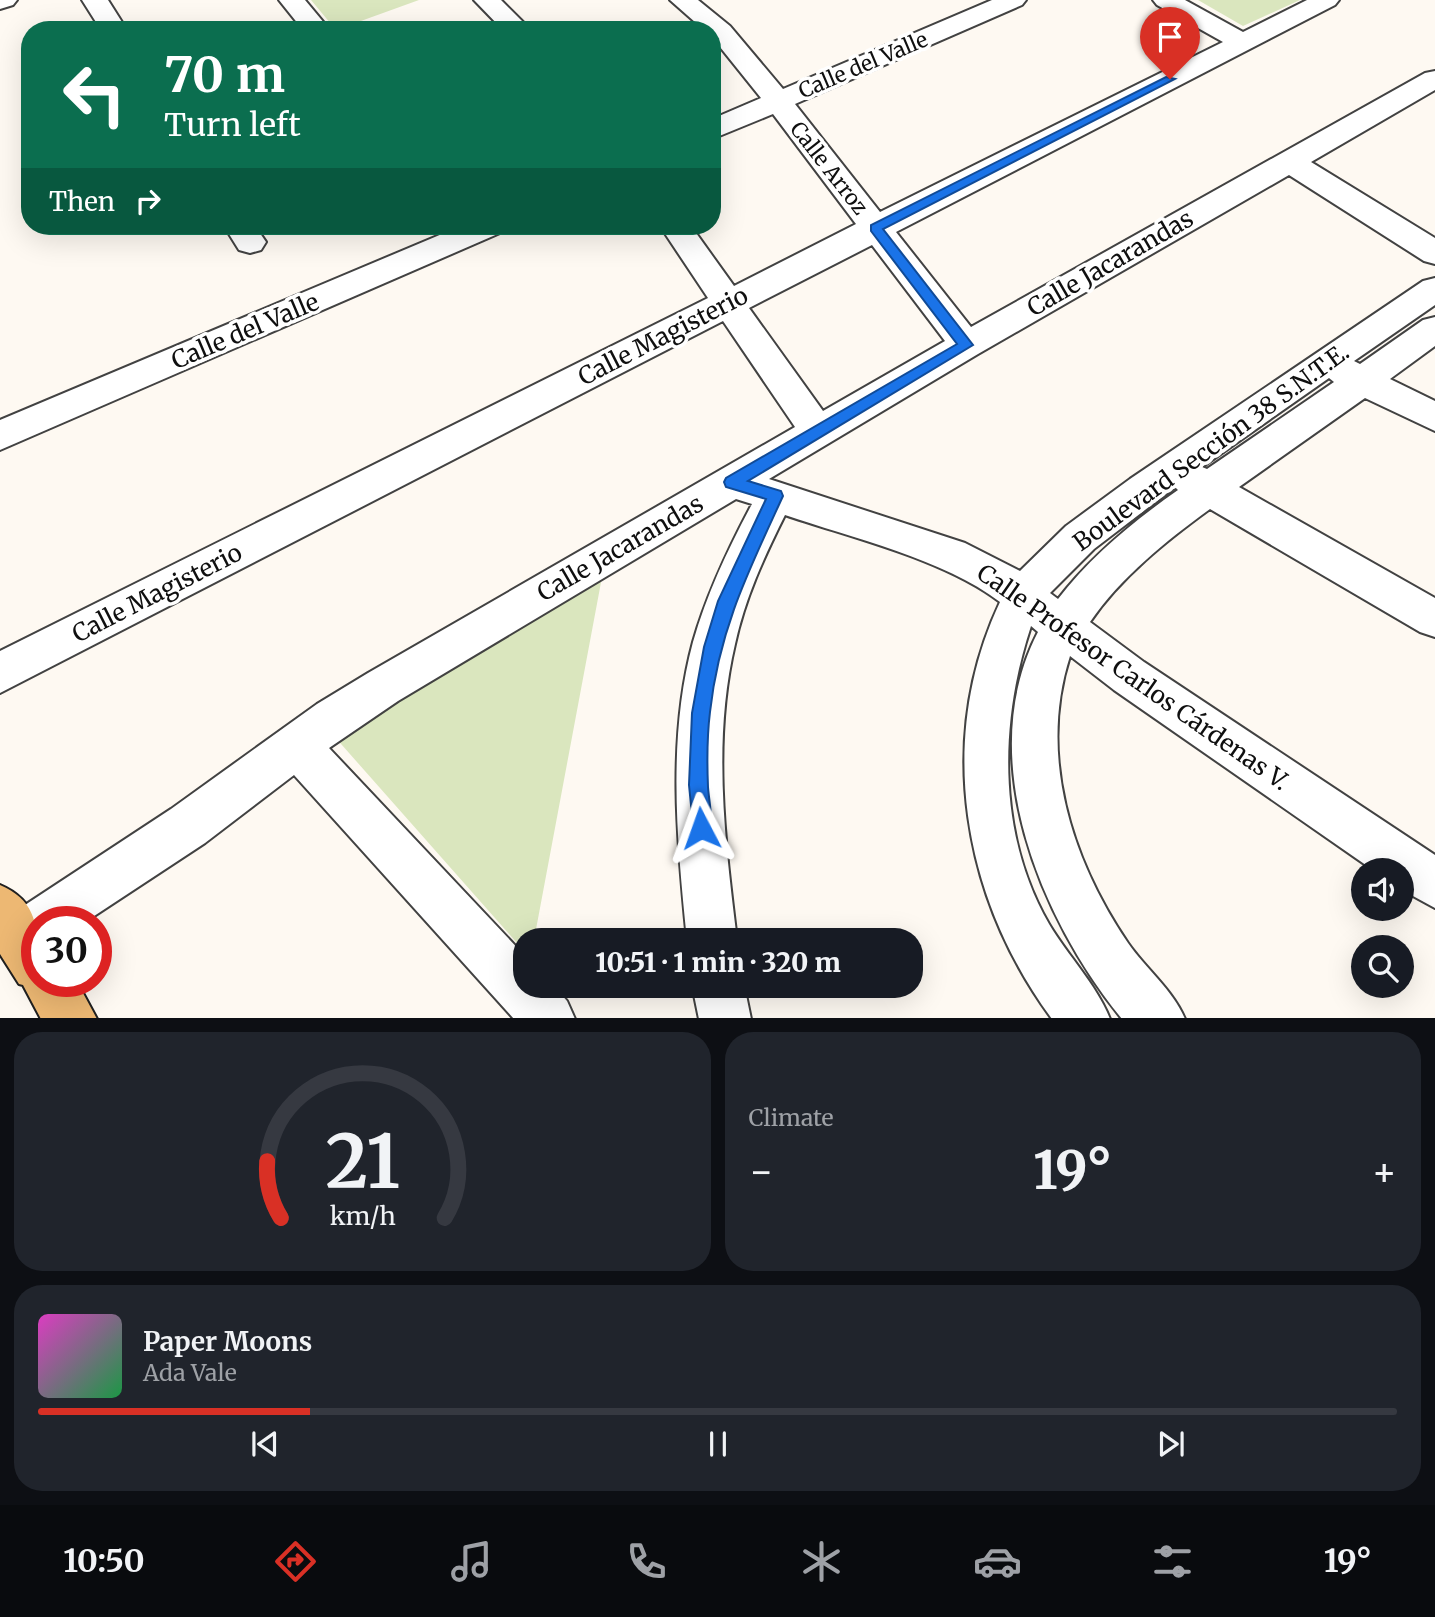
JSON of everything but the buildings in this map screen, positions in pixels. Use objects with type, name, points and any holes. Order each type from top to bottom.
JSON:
[{"type":"main road","points":[[57,997],[71,1018]]},
{"type":"street","points":[[95,0],[108,21]]},
{"type":"street","points":[[292,0],[310,21]]},
{"type":"street","points":[[487,0],[509,21]]},
{"type":"street","name":"Calle Arroz","points":[[683,0],[707,21]]},
{"type":"street","name":"Calle del Valle","points":[[721,126],[1013,0]]},
{"type":"street","points":[[1166,0],[1243,42]]},
{"type":"street","name":"Calle Magisterio","points":[[0,673],[1326,0]]},
{"type":"street","name":"Calle Arroz","points":[[721,33],[732,43],[966,345]]},
{"type":"street","name":"Calle Jacarandas","points":[[66,906],[188,826],[383,687],[966,345],[1435,79]]},
{"type":"street","points":[[1288,162],[1435,253]]},
{"type":"street","name":"Calle del Valle","points":[[0,436],[468,235]]},
{"type":"street","points":[[681,235],[818,432]]},
{"type":"street","name":"Boulevard Sección 38 S.N.T.E.","points":[[1084,1018],[1057,986],[1022,927],[1000,867],[989,813],[984,748],[992,687],[1006,639],[1024,596],[1080,538],[1173,468],[1435,289]]},
{"type":"street","name":"Boulevard Sección 38 S.N.T.E.","points":[[1146,1016],[1083,914],[1060,868],[1044,819],[1035,766],[1036,717],[1044,670],[1063,625],[1091,587],[1122,557],[1209,489],[1435,329]]},
{"type":"street","points":[[1326,363],[1435,417]]},
{"type":"street","points":[[1173,468],[1435,619]]},
{"type":"street","name":"Calle Profesor Carlos Cárdenas V.","points":[[732,482],[951,555],[1000,579],[1129,676],[1435,884]]},
{"type":"street","points":[[711,928],[698,785],[701,713],[712,647],[726,601],[775,496]]},
{"type":"street","points":[[297,746],[549,1018]]},
{"type":"street","points":[[721,998],[726,1018]]},
{"type":"green space","points":[[311,0],[419,0],[361,21],[328,21]]},
{"type":"green space","points":[[1198,0],[1300,0],[1243,26]]},
{"type":"green space","points":[[602,577],[536,928],[513,928],[513,938],[334,736]]},
{"type":"route","points":[[701,828],[698,785],[701,713],[712,647],[726,601],[775,496],[732,482],[966,345],[876,228],[1170,79]]}]
